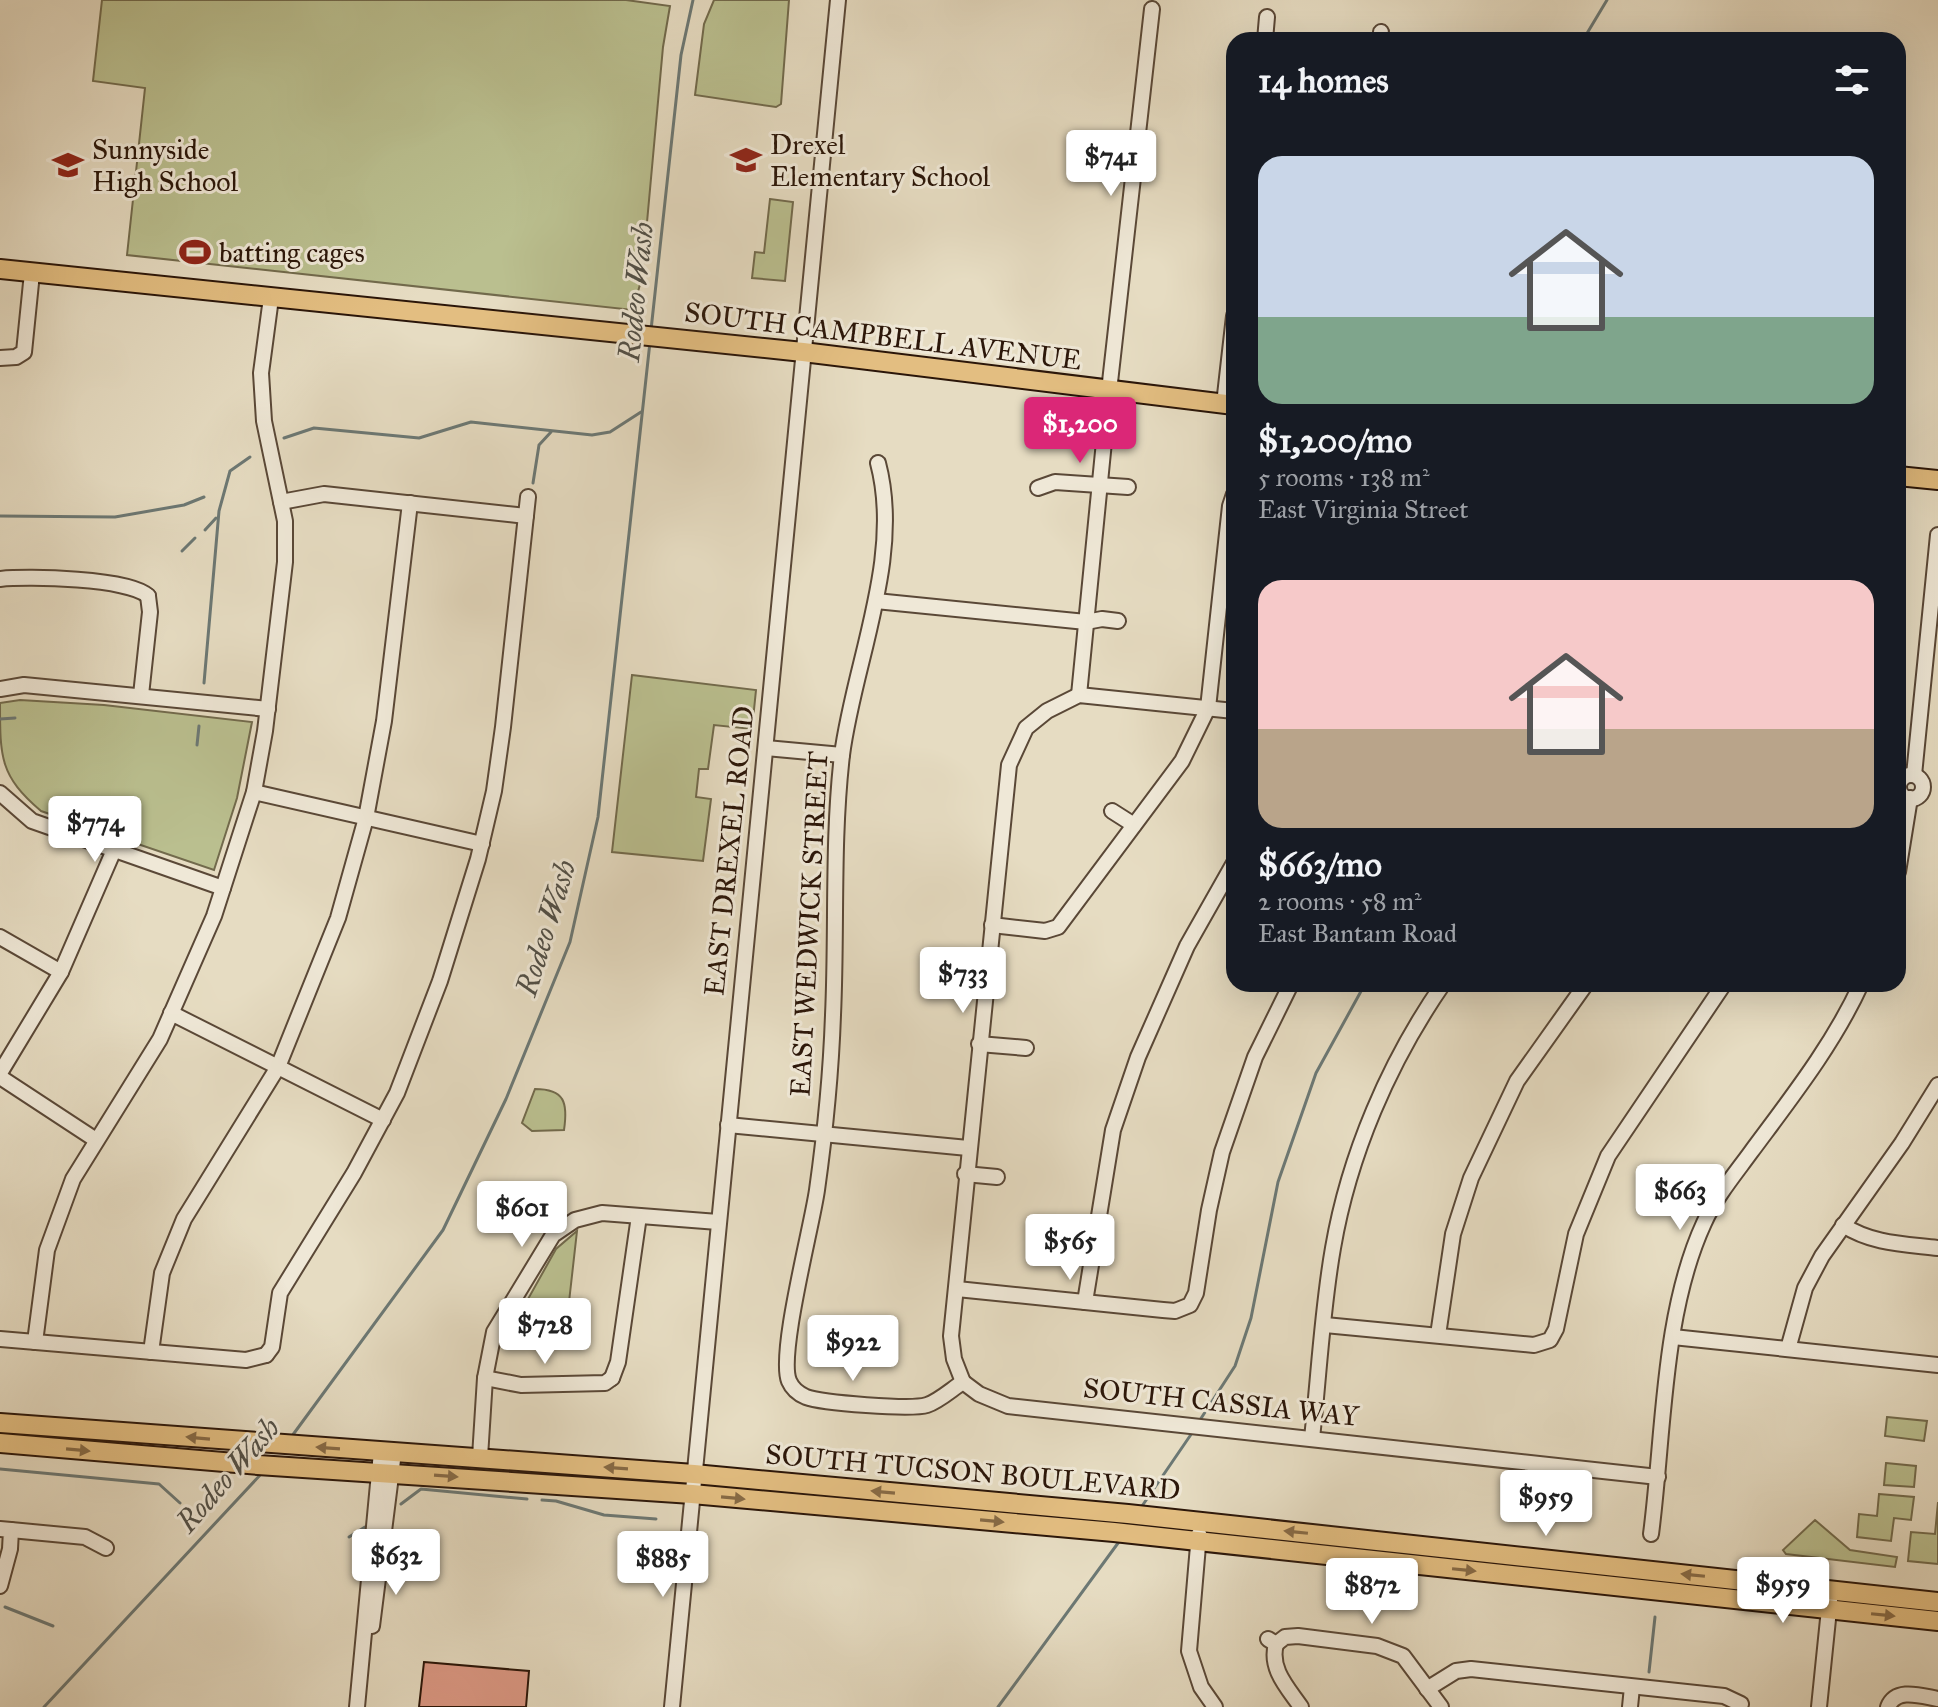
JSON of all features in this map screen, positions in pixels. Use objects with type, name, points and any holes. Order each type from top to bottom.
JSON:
[{"type":"main road","name":"SOUTH CAMPBELL AVENUE","points":[[0,269],[803,352],[1226,404]]},
{"type":"main road","points":[[1906,477],[1938,480]]},
{"type":"main road","name":"SOUTH TUCSON BOULEVARD","points":[[0,1423],[694,1474],[1128,1514],[1938,1602]]},
{"type":"main road","name":"SOUTH TUCSON BOULEVARD","points":[[0,1443],[258,1465],[692,1494],[1114,1532],[1938,1621]]},
{"type":"street","name":"EAST DREXEL ROAD","points":[[672,1707],[838,0]]},
{"type":"street","points":[[1079,695],[1152,9]]},
{"type":"street","points":[[1266,32],[1267,17]]},
{"type":"street","points":[[0,358],[16,357],[24,352],[32,273]]},
{"type":"street","points":[[35,1342],[47,1250],[73,1179],[160,1039],[223,888],[254,792],[268,709],[285,562],[285,521],[264,421],[262,396],[261,373],[271,298]]},
{"type":"street","name":"EAST WEDWICK STREET","points":[[878,463],[887,495],[876,601],[842,755],[833,901],[834,1013],[817,1191],[799,1279],[788,1375],[792,1391],[812,1399],[899,1407],[927,1405],[963,1382]]},
{"type":"street","points":[[1038,488],[1055,482],[1128,487]]},
{"type":"street","points":[[281,502],[324,494],[526,516]]},
{"type":"street","points":[[0,1339],[269,1360],[280,1293],[354,1173],[397,1093],[440,981],[482,844],[494,791],[503,727],[528,497]]},
{"type":"street","points":[[151,1352],[162,1273],[184,1219],[278,1067],[338,918],[366,818],[384,721],[410,503]]},
{"type":"street","points":[[1914,775],[1938,535]]},
{"type":"street","points":[[992,925],[1045,931],[1059,929],[1182,761],[1208,708],[1226,543]]},
{"type":"street","points":[[0,579],[29,576],[131,586],[151,593],[141,695]]},
{"type":"street","points":[[876,601],[1086,622],[1118,621]]},
{"type":"street","points":[[0,689],[24,685],[268,709]]},
{"type":"street","points":[[963,1382],[954,1359],[951,1336],[965,1174],[1009,765],[1015,747],[1026,728],[1047,711],[1079,695],[1226,710]]},
{"type":"street","points":[[766,748],[842,755]]},
{"type":"street","points":[[1906,777],[1914,775]]},
{"type":"street","points":[[1906,837],[1916,794],[1923,783],[1914,775]]},
{"type":"street","points":[[1906,793],[1938,791]]},
{"type":"street","points":[[254,792],[482,844]]},
{"type":"street","points":[[0,793],[32,821],[223,888]]},
{"type":"street","points":[[1112,811],[1134,825]]},
{"type":"street","points":[[96,1140],[0,1075],[61,972],[114,850]]},
{"type":"street","points":[[1085,1302],[1113,1130],[1138,1057],[1187,946],[1226,877]]},
{"type":"street","points":[[0,937],[61,972]]},
{"type":"street","points":[[957,1289],[1188,1311],[1196,1293],[1222,1152],[1255,1057],[1287,992]]},
{"type":"street","points":[[1312,1438],[1333,1248],[1366,1132],[1395,1062],[1438,992]]},
{"type":"street","points":[[1438,1335],[1453,1234],[1471,1178],[1517,1081],[1580,992]]},
{"type":"street","points":[[1325,1325],[1534,1345],[1552,1341],[1576,1234],[1608,1156],[1719,992]]},
{"type":"street","points":[[1651,1534],[1680,1292],[1705,1220],[1820,1057],[1857,992]]},
{"type":"street","points":[[171,1013],[383,1120]]},
{"type":"street","points":[[979,1044],[1026,1048]]},
{"type":"street","points":[[1788,1349],[1805,1288],[1843,1225],[1902,1143],[1938,1085]]},
{"type":"street","points":[[728,1125],[968,1148]]},
{"type":"street","points":[[965,1174],[997,1177]]},
{"type":"street","points":[[480,1457],[485,1378],[494,1332],[553,1235],[575,1220],[602,1213],[718,1222]]},
{"type":"street","points":[[485,1378],[521,1385],[614,1381],[639,1216]]},
{"type":"street","points":[[1843,1225],[1860,1236],[1878,1241],[1938,1248]]},
{"type":"street","points":[[1673,1337],[1938,1365]]},
{"type":"street","name":"SOUTH CASSIA WAY","points":[[963,1382],[979,1394],[1008,1406],[1658,1477]]},
{"type":"street","points":[[357,1707],[364,1651],[362,1636],[388,1452]]},
{"type":"street","points":[[1200,1521],[1189,1651],[1201,1687],[1215,1707]]},
{"type":"street","points":[[0,1586],[10,1549],[6,1530],[85,1537],[106,1548]]},
{"type":"street","points":[[1819,1707],[1831,1590]]},
{"type":"street","points":[[1301,1707],[1274,1664],[1272,1642],[1285,1637],[1377,1646],[1403,1656],[1441,1707]]},
{"type":"street","points":[[1427,1689],[1456,1671],[1471,1669],[1724,1696],[1743,1703]]},
{"type":"street","points":[[1630,1707],[1632,1687]]},
{"type":"street","points":[[1889,1701],[1899,1695],[1938,1699]]},
{"type":"green space","points":[[102,0],[626,0],[670,6],[663,47],[642,277],[633,310],[127,255],[145,88],[93,81]]},
{"type":"green space","points":[[714,0],[789,0],[781,104],[776,107],[695,95],[704,24]]},
{"type":"green space","points":[[770,199],[793,202],[785,281],[752,278],[755,252],[764,253]]},
{"type":"green space","points":[[632,675],[756,690],[752,729],[714,725],[708,769],[699,769],[696,797],[711,799],[703,861],[612,852]]},
{"type":"green space","points":[[20,700],[104,705],[252,722],[237,798],[214,870],[41,811],[27,799],[10,776],[1,738],[0,703]]},
{"type":"green space","points":[[535,1089],[553,1092],[562,1099],[564,1130],[532,1131],[522,1123]]},
{"type":"green space","points":[[577,1231],[569,1302],[528,1299],[556,1249]]},
{"type":"green space","points":[[1887,1417],[1927,1421],[1924,1441],[1885,1436]]},
{"type":"green space","points":[[1886,1463],[1916,1466],[1914,1487],[1884,1485]]},
{"type":"green space","points":[[1879,1494],[1914,1497],[1911,1520],[1894,1518],[1891,1541],[1857,1537],[1859,1514],[1877,1516]]},
{"type":"green space","points":[[1938,1502],[1938,1564],[1908,1561],[1911,1532],[1935,1534]]},
{"type":"green space","points":[[1815,1520],[1850,1550],[1897,1557],[1895,1567],[1786,1554],[1783,1550]]},
{"type":"building","points":[[424,1662],[529,1671],[526,1707],[419,1707]]},
{"type":"waterway","name":"Rodeo Wash","points":[[651,330],[681,55],[693,0]]},
{"type":"waterway","points":[[1588,32],[1607,0]]},
{"type":"waterway","name":"Rodeo Wash","points":[[292,1436],[443,1230],[506,1099],[570,942],[598,817],[650,342]]},
{"type":"waterway","points":[[284,438],[314,428],[419,438],[471,422],[592,435],[610,432],[641,412]]},
{"type":"waterway","points":[[533,483],[539,445],[551,432]]},
{"type":"waterway","points":[[204,683],[219,511],[230,471],[250,457]]},
{"type":"waterway","points":[[0,516],[115,517],[184,505],[204,497]]},
{"type":"waterway","points":[[205,530],[216,518]]},
{"type":"waterway","points":[[182,551],[195,538]]},
{"type":"waterway","points":[[0,719],[15,718]]},
{"type":"waterway","points":[[197,745],[199,726]]},
{"type":"waterway","points":[[1198,1423],[1235,1366],[1251,1318],[1278,1182],[1316,1073],[1361,992]]},
{"type":"waterway","points":[[1140,1509],[1192,1433]]},
{"type":"waterway","points":[[0,1469],[159,1484],[180,1503]]},
{"type":"waterway","name":"Rodeo Wash","points":[[44,1707],[262,1473]]},
{"type":"waterway","points":[[401,1504],[421,1489],[527,1499]]},
{"type":"waterway","points":[[542,1500],[604,1515],[656,1519]]},
{"type":"waterway","points":[[349,1537],[365,1527]]},
{"type":"waterway","points":[[998,1707],[1121,1539]]},
{"type":"waterway","points":[[5,1607],[53,1626]]},
{"type":"waterway","points":[[1649,1672],[1655,1617]]},
{"type":"place","name":"Drexel Elementary School","points":[[746,160]]},
{"type":"place","name":"Sunnyside High School","points":[[68,165]]},
{"type":"place","name":"batting cages","points":[[195,252]]}]
